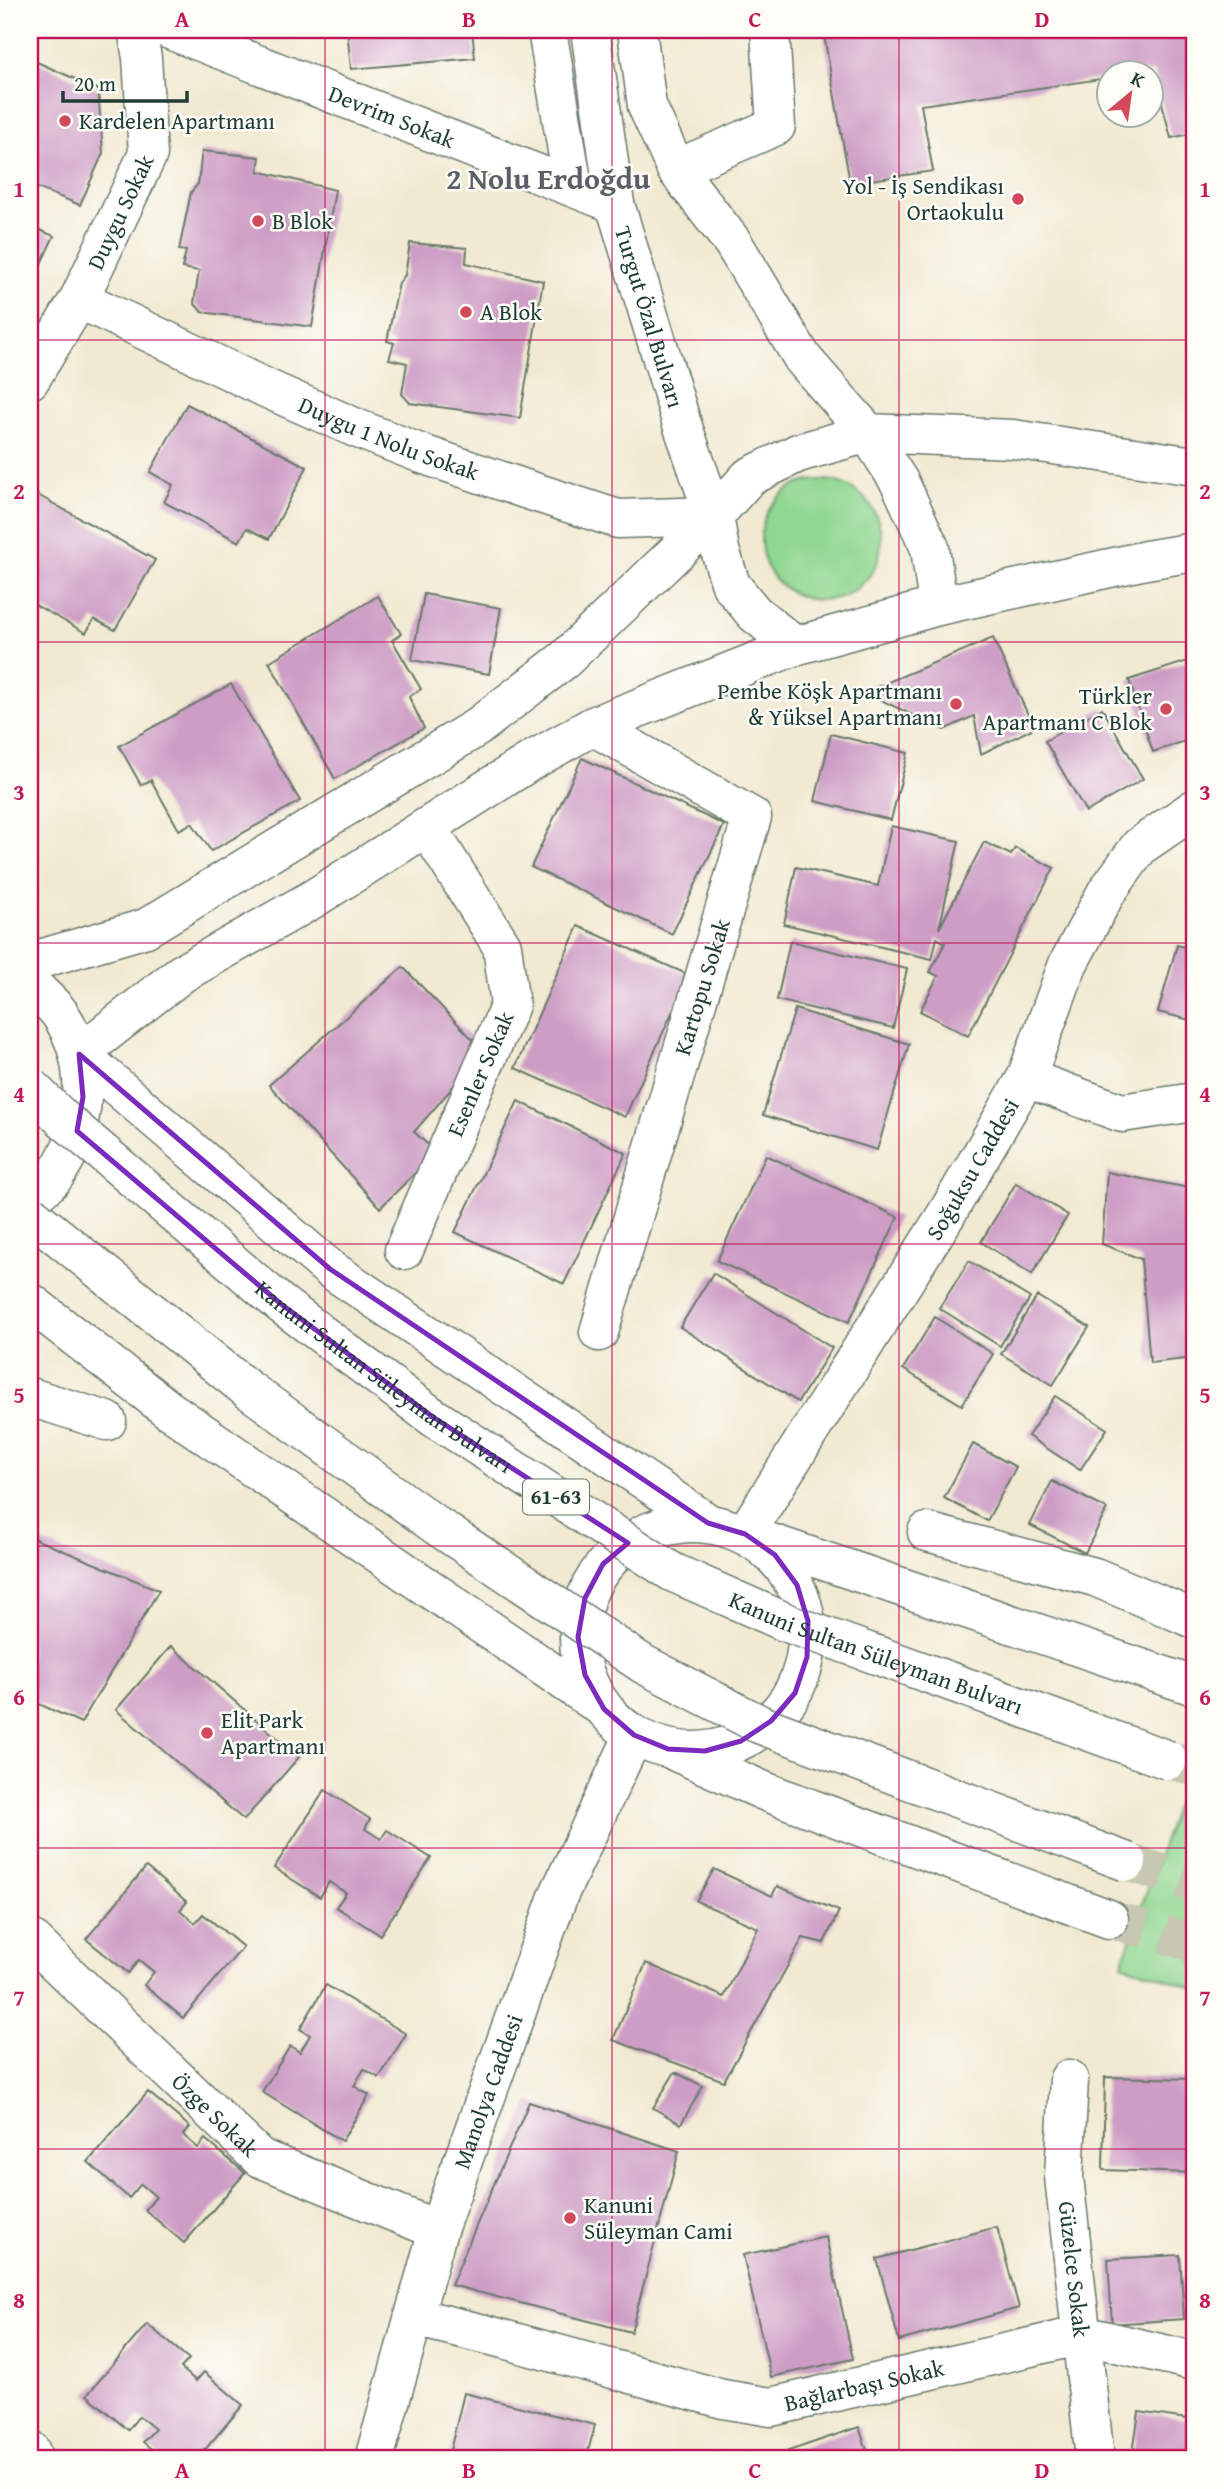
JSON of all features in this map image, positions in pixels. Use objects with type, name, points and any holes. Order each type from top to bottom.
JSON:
[{"type":"main road","name":"Duygu Sokak","points":[[30,380],[79,299],[148,154],[142,58],[137,30]]},
{"type":"main road","name":"Devrim Sokak","points":[[170,30],[615,204]]},
{"type":"main road","points":[[547,30],[573,187]]},
{"type":"main road","name":"Turgut Özal Bulvarı","points":[[590,30],[615,204],[682,424],[714,516]]},
{"type":"main road","points":[[637,30],[647,106],[676,169],[733,243],[803,359],[868,433],[900,482],[930,548],[938,606]]},
{"type":"main road","points":[[676,169],[776,126],[770,30]]},
{"type":"main road","name":"Duygu 1 Nolu Sokak","points":[[79,299],[282,396],[389,441],[461,467],[618,519],[714,516]]},
{"type":"main road","points":[[30,962],[146,928],[476,728],[564,660],[714,516],[749,477],[798,453],[868,433],[1013,439],[1194,466]]},
{"type":"main road","points":[[714,516],[720,551],[731,585],[754,613],[794,646]]},
{"type":"main road","points":[[30,1198],[53,1178],[75,1140],[83,1097],[79,1054],[181,974],[313,899],[531,761],[593,726],[794,646],[938,606],[1194,552]]},
{"type":"main road","name":"Kartopu Sokak","points":[[593,726],[752,817],[599,1332]]},
{"type":"main road","name":"Soğuksu Caddesi","points":[[745,1534],[946,1215],[1026,1079],[1068,964],[1106,893],[1140,846],[1194,809]]},
{"type":"main road","name":"Esenler Sokak","points":[[404,1250],[510,1004],[502,946],[427,827]]},
{"type":"main road","name":"61-63","points":[[30,983],[60,1014],[79,1054],[330,1269],[708,1523],[1194,1686]]},
{"type":"main road","points":[[1026,1079],[1122,1113],[1194,1102]]},
{"type":"main road","name":"Kanuni Sultan Süleyman Bulvarı","points":[[30,1087],[63,1119],[281,1304],[433,1417],[672,1572],[785,1622],[1168,1760]]},
{"type":"main road","points":[[30,1214],[246,1388],[437,1526],[643,1664],[759,1724],[1127,1862]]},
{"type":"main road","name":"61-63","points":[[30,1302],[169,1410],[651,1742],[764,1791],[1109,1919]]},
{"type":"main road","points":[[30,1397],[107,1421]]},
{"type":"main road","name":"61-63","points":[[604,1709],[585,1675],[578,1637],[584,1598],[603,1564],[632,1539],[669,1524],[708,1523]]},
{"type":"main road","points":[[927,1532],[1095,1577],[1194,1619]]},
{"type":"main road","name":"61-63","points":[[651,1742],[705,1751],[741,1741],[771,1721],[795,1693],[807,1657],[807,1621],[797,1586],[775,1555],[745,1534]]},
{"type":"main road","name":"Manolya Caddesi","points":[[374,2459],[438,2230],[559,1894],[651,1742]]},
{"type":"main road","name":"Özge Sokak","points":[[30,1938],[260,2158],[438,2230]]},
{"type":"main road","name":"Güzelce Sokak","points":[[1069,2080],[1064,2177],[1095,2459]]},
{"type":"main road","name":"Bağlarbaşı Sokak","points":[[414,2317],[723,2399],[771,2407],[1082,2335],[1194,2361]]},
{"type":"main road","points":[[30,2449],[34,2459]]},
{"type":"highlighted area","points":[[79,1054],[330,1269],[708,1523],[745,1534],[775,1555],[797,1585],[808,1621],[807,1657],[795,1693],[771,1721],[741,1741],[705,1751],[668,1749],[634,1735],[604,1709],[585,1675],[578,1637],[585,1598],[603,1564],[628,1543],[433,1417],[281,1304],[77,1131],[83,1097]]},
{"type":"green space","points":[[821,480],[844,484],[864,497],[877,517],[881,540],[877,563],[864,583],[844,596],[821,600],[798,596],[778,583],[765,563],[761,540],[765,517],[778,497],[798,484]]},
{"type":"green space","points":[[1194,1751],[1194,1988],[1122,1964]]},
{"type":"building","points":[[347,30],[472,30],[475,58],[351,69]]},
{"type":"building","points":[[823,30],[1194,30],[1194,133],[1171,138],[1164,111],[1164,60],[1094,60],[1094,80],[921,105],[933,171],[850,183]]},
{"type":"building","name":"Kardelen Apartmanı","points":[[30,59],[98,89],[103,153],[80,205],[30,185]]},
{"type":"building","name":"B Blok","points":[[202,151],[260,157],[258,171],[335,190],[312,327],[202,312],[194,303],[199,271],[182,268],[186,251],[179,250],[191,192],[198,184]]},
{"type":"building","points":[[30,226],[54,236],[30,287]]},
{"type":"building","name":"A Blok","points":[[410,243],[467,248],[466,263],[543,281],[520,418],[410,403],[402,394],[407,363],[389,359],[394,343],[387,341],[399,283],[405,275]]},
{"type":"building","points":[[187,404],[307,467],[269,539],[247,528],[239,542],[164,502],[173,485],[150,472]]},
{"type":"building","points":[[36,494],[155,560],[115,630],[94,619],[86,633],[30,602],[30,505]]},
{"type":"building","points":[[424,594],[501,608],[489,674],[412,660]]},
{"type":"building","points":[[378,596],[401,634],[392,640],[421,689],[409,697],[424,728],[335,779],[269,662]]},
{"type":"building","name":"Pembe Köşk Apartmanı & Yüksel Apartmanı","points":[[993,638],[1034,728],[981,754],[974,716],[944,730],[864,692]]},
{"type":"building","name":"Türkler Apartmanı C Blok","points":[[1194,659],[1194,738],[1153,752],[1129,680]]},
{"type":"building","points":[[231,684],[300,801],[211,851],[192,823],[179,830],[151,780],[141,785],[119,746]]},
{"type":"building","points":[[1102,708],[1143,779],[1086,812],[1045,741]]},
{"type":"building","points":[[831,734],[908,753],[891,820],[815,801]]},
{"type":"building","points":[[582,758],[724,825],[672,934],[531,867]]},
{"type":"building","points":[[891,826],[959,841],[939,929],[984,842],[1011,855],[1015,848],[1054,868],[968,1036],[920,1011],[938,976],[930,972],[945,943],[937,938],[932,959],[784,924],[796,867],[878,886]]},
{"type":"building","points":[[578,926],[689,975],[625,1117],[515,1068]]},
{"type":"building","points":[[790,941],[907,969],[893,1028],[777,1000]]},
{"type":"building","points":[[1177,945],[1194,950],[1194,1021],[1158,1012]]},
{"type":"building","points":[[403,967],[484,1051],[414,1132],[436,1152],[380,1208],[269,1085]]},
{"type":"building","points":[[795,1009],[909,1044],[877,1150],[763,1115]]},
{"type":"building","points":[[518,1101],[626,1153],[564,1284],[455,1232]]},
{"type":"building","points":[[766,1155],[898,1217],[849,1322],[717,1261]]},
{"type":"building","points":[[1107,1172],[1194,1189],[1194,1358],[1150,1363],[1141,1259],[1102,1244]]},
{"type":"building","points":[[1016,1183],[1068,1215],[1032,1274],[981,1242]]},
{"type":"building","points":[[969,1261],[1030,1298],[1000,1346],[939,1308]]},
{"type":"building","points":[[713,1273],[832,1348],[798,1402],[680,1327]]},
{"type":"building","points":[[1037,1296],[1089,1327],[1053,1385],[1001,1354]]},
{"type":"building","points":[[935,1317],[993,1354],[962,1405],[903,1369]]},
{"type":"building","points":[[1055,1396],[1107,1429],[1080,1470],[1028,1436]]},
{"type":"building","points":[[973,1444],[1016,1467],[987,1521],[944,1498]]},
{"type":"building","points":[[1052,1481],[1107,1509],[1085,1553],[1030,1525]]},
{"type":"building","points":[[30,1537],[159,1590],[81,1723],[30,1700]]},
{"type":"building","name":"Elit Park Apartmanı","points":[[171,1646],[299,1757],[244,1820],[116,1710]]},
{"type":"building","points":[[325,1790],[370,1819],[365,1829],[381,1839],[387,1830],[431,1858],[380,1935],[336,1907],[346,1893],[329,1882],[320,1897],[274,1868]]},
{"type":"building","points":[[146,1867],[187,1902],[180,1910],[195,1923],[203,1914],[243,1947],[183,2018],[144,1985],[154,1972],[139,1960],[128,1973],[86,1939]]},
{"type":"building","points":[[714,1869],[772,1896],[777,1886],[839,1911],[824,1943],[803,1938],[724,2081],[613,2040],[646,1963],[724,1997],[758,1928],[696,1901]]},
{"type":"building","points":[[326,1985],[406,2034],[379,2078],[364,2069],[354,2086],[369,2095],[342,2141],[262,2092],[290,2046],[300,2052],[310,2035],[300,2029]]},
{"type":"building","points":[[675,2072],[703,2086],[681,2124],[653,2108]]},
{"type":"building","points":[[1105,2077],[1194,2079],[1194,2173],[1103,2170]]},
{"type":"building","points":[[148,2092],[190,2127],[183,2135],[198,2148],[205,2139],[245,2173],[184,2243],[145,2210],[156,2197],[141,2184],[129,2198],[88,2162]]},
{"type":"building","name":"Kanuni Süleyman Cami","points":[[529,2102],[679,2151],[631,2332],[451,2285]]},
{"type":"building","points":[[997,2227],[1019,2308],[899,2341],[877,2259]]},
{"type":"building","points":[[826,2237],[853,2359],[771,2377],[743,2255]]},
{"type":"building","points":[[1180,2255],[1184,2319],[1112,2324],[1108,2259]]},
{"type":"building","points":[[147,2324],[189,2359],[181,2368],[196,2381],[204,2372],[243,2405],[197,2459],[163,2459],[143,2442],[155,2429],[139,2416],[128,2430],[87,2395]]},
{"type":"building","points":[[464,2393],[595,2425],[586,2459],[448,2459]]},
{"type":"building","points":[[1139,2412],[1194,2420],[1194,2459],[1132,2459]]},
{"type":"building","points":[[859,2427],[870,2459],[765,2459]]},
{"type":"tunnel","points":[[1168,1760],[1194,1767]]},
{"type":"tunnel","points":[[1127,1862],[1194,1883]]},
{"type":"tunnel","points":[[1109,1919],[1194,1943]]},
{"type":"place","name":"Kardelen Apartmanı","points":[[65,121]]},
{"type":"place","name":"Yol - İş Sendikası Ortaokulu","points":[[1018,199]]},
{"type":"place","name":"B Blok","points":[[258,221]]},
{"type":"place","name":"A Blok","points":[[466,312]]},
{"type":"place","name":"Pembe Köşk Apartmanı & Yüksel Apartmanı","points":[[956,704]]},
{"type":"place","name":"Türkler Apartmanı C Blok","points":[[1166,709]]},
{"type":"place","name":"Elit Park Apartmanı","points":[[207,1733]]},
{"type":"place","name":"Kanuni Süleyman Cami","points":[[570,2218]]},
{"type":"district","name":"2 Nolu Erdoğdu","points":[[548,179]]}]
